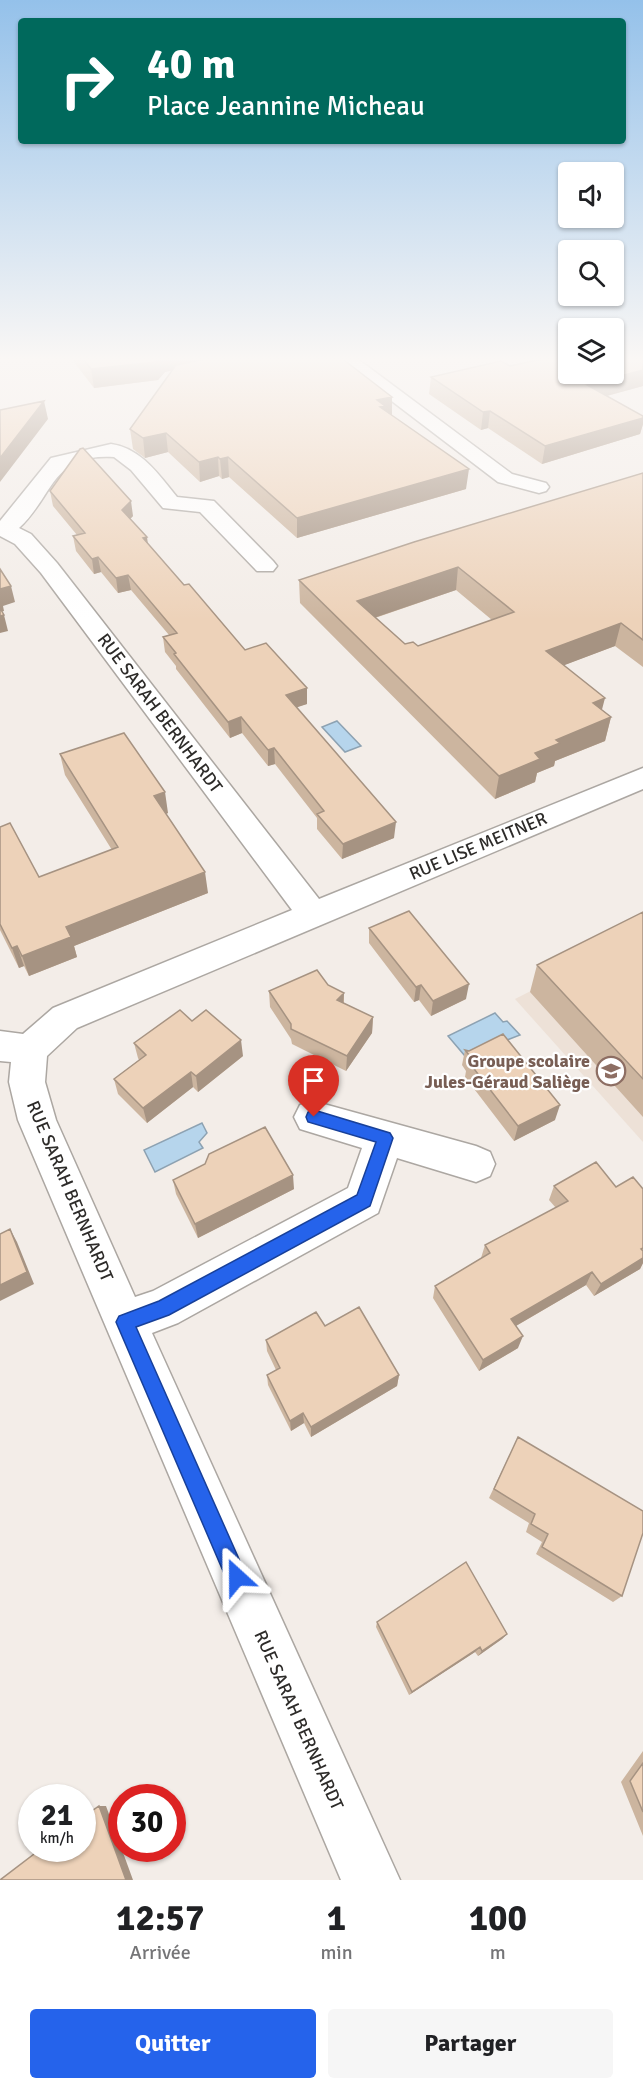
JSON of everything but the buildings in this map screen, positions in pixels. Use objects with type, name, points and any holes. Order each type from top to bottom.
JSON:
[{"type":"street","points":[[118,451],[122,445]]},
{"type":"street","points":[[460,445],[505,478],[539,487]]},
{"type":"street","points":[[3,528],[15,520],[58,462],[102,451],[118,451],[128,456],[171,503],[206,506],[265,566]]},
{"type":"street","name":"RUE SARAH BERNHARDT","points":[[3,528],[23,539],[49,568],[313,915],[65,1018],[15,1048],[37,1120],[343,1822],[372,1880]]},
{"type":"street","name":"RUE LISE MEITNER","points":[[313,915],[643,777]]},
{"type":"street","points":[[314,1117],[476,1164]]},
{"type":"street","points":[[125,1322],[163,1308],[364,1200],[385,1138]]},
{"type":"shaded area","name":"Groupe scolaire Jules-Géraud Saliège","points":[[643,934],[643,1142],[515,999]]},
{"type":"water","points":[[337,721],[361,746],[345,752],[322,727]]},
{"type":"water","points":[[495,1013],[503,1022],[507,1021],[520,1035],[465,1056],[448,1036]]},
{"type":"water","points":[[202,1123],[207,1133],[199,1142],[203,1148],[155,1172],[144,1150]]},
{"type":"place","name":"Groupe scolaire Jules-Géraud Saliège","points":[[611,1071]]},
{"type":"route","points":[[237,1577],[125,1322],[163,1308],[364,1200],[385,1138],[314,1117]]}]
